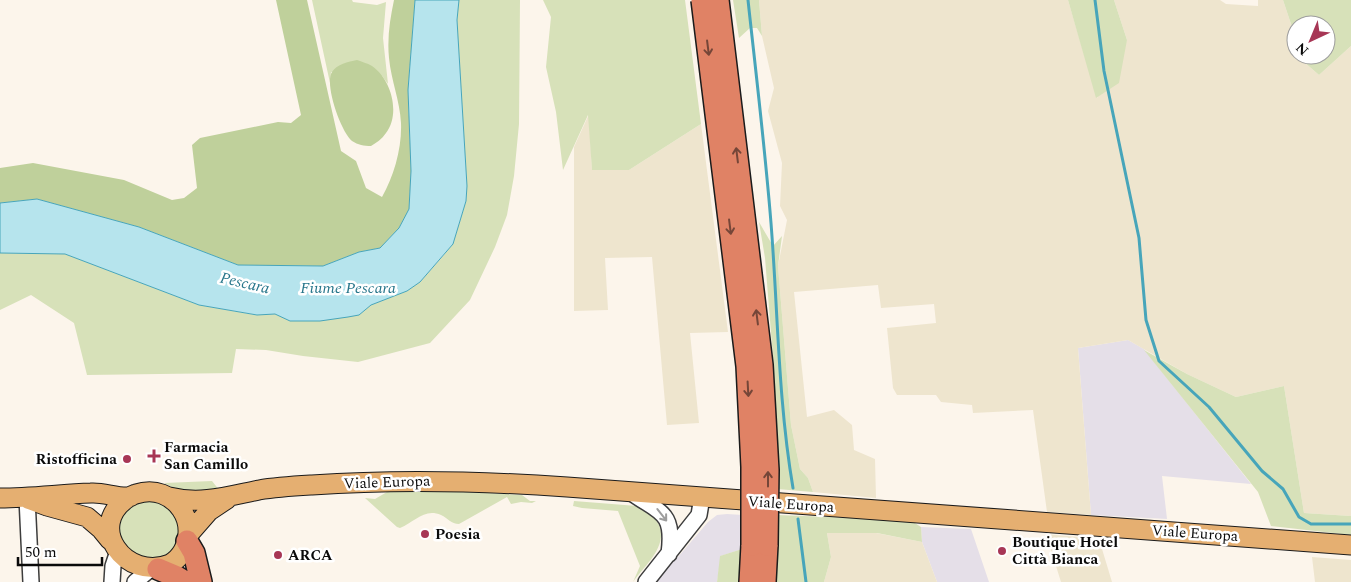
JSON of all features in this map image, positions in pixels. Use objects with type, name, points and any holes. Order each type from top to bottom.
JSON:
[{"type":"highway","points":[[702,0],[747,366],[752,467],[759,545],[765,582]]},
{"type":"highway","points":[[718,0],[762,365],[768,470],[759,545],[750,582]]},
{"type":"highway","points":[[188,538],[194,553],[201,582]]},
{"type":"highway","points":[[147,574],[177,576],[185,582]]},
{"type":"main road","name":"Viale Europa","points":[[170,497],[203,501],[259,490],[289,487],[416,480],[491,482],[1351,545]]},
{"type":"main road","points":[[0,498],[94,493],[129,496],[150,492],[170,497],[179,506],[186,516],[188,538],[177,559],[171,564],[147,574],[127,564],[95,523],[87,517],[47,506],[27,498]]},
{"type":"main road","points":[[114,547],[110,528],[112,518],[121,503],[129,496]]},
{"type":"main road","name":"Viale Europa","points":[[188,538],[209,511],[218,503],[231,497]]},
{"type":"street","points":[[629,492],[657,509],[664,516],[670,531],[669,554]]},
{"type":"street","points":[[646,582],[699,515],[702,497]]},
{"type":"street","points":[[27,498],[31,582]]},
{"type":"street","points":[[112,582],[114,547]]},
{"type":"shaded area","points":[[759,0],[1068,0],[1097,98],[1127,40],[1114,0],[1220,0],[1226,4],[1258,6],[1258,0],[1283,0],[1288,15],[1286,15],[1286,65],[1307,65],[1319,75],[1330,65],[1336,65],[1336,60],[1351,46],[1351,516],[1304,513],[1284,386],[1236,397],[1187,374],[1128,340],[1078,348],[1091,515],[1047,512],[1033,410],[973,413],[972,405],[941,402],[936,395],[897,395],[893,388],[887,328],[936,323],[934,304],[881,308],[878,285],[794,292],[807,417],[834,410],[852,425],[854,450],[875,459],[876,498],[813,492],[808,478],[800,469],[791,425],[778,266],[787,220],[780,206],[782,163],[768,111],[774,88],[762,36]]},
{"type":"shaded area","points":[[589,114],[592,170],[629,170],[701,124],[728,332],[690,333],[699,423],[667,425],[652,257],[605,258],[608,310],[574,311],[574,147]]},
{"type":"shaded area","points":[[1128,340],[1144,349],[1251,484],[1162,476],[1167,519],[1091,515],[1078,348]]},
{"type":"shaded area","points":[[717,515],[743,515],[742,549],[721,556],[717,582],[652,582],[674,555],[678,557],[708,522]]},
{"type":"shaded area","points":[[921,527],[971,529],[989,582],[937,582],[922,542]]},
{"type":"shaded area","points":[[827,533],[876,533],[922,542],[937,582],[824,582],[831,557]]},
{"type":"shaded area","points":[[1046,534],[1099,539],[1112,582],[1061,582]]},
{"type":"shaded area","points":[[1312,557],[1351,560],[1351,582],[1315,582]]},
{"type":"green space","points":[[276,0],[307,0],[341,151],[356,161],[366,188],[382,197],[396,162],[401,132],[399,107],[388,51],[391,14],[394,0],[415,0],[408,90],[411,171],[409,209],[399,228],[380,248],[359,252],[323,266],[238,265],[139,227],[37,199],[0,203],[0,168],[33,163],[124,180],[172,200],[184,198],[197,188],[192,145],[200,138],[278,122],[291,123],[301,115]]},
{"type":"green space","points":[[312,0],[352,0],[353,2],[377,5],[386,2],[383,38],[388,84],[382,76],[331,72],[330,83]]},
{"type":"green space","points":[[459,0],[520,0],[519,124],[514,176],[507,215],[495,247],[470,300],[430,343],[358,362],[266,350],[236,349],[232,373],[87,375],[74,323],[31,295],[0,310],[0,253],[65,254],[199,305],[256,315],[275,314],[291,321],[359,315],[371,305],[407,291],[420,282],[453,244],[466,201],[467,186],[457,20]]},
{"type":"green space","points":[[543,0],[685,0],[701,124],[629,170],[592,170],[588,115],[563,170],[556,112],[546,67],[551,17]]},
{"type":"green space","points":[[733,0],[759,0],[762,36],[757,28],[750,28],[739,38]]},
{"type":"green space","points":[[1068,0],[1114,0],[1127,40],[1119,83],[1096,98]]},
{"type":"green space","points":[[1283,0],[1351,0],[1351,46],[1336,60],[1336,15],[1288,15]]},
{"type":"green space","points":[[357,60],[370,65],[379,72],[392,97],[393,116],[390,125],[383,137],[371,146],[352,141],[348,136],[335,108],[330,87],[330,78],[334,69]]},
{"type":"green space","points":[[1307,65],[1330,65],[1319,75]]},
{"type":"green space","points":[[759,222],[773,246],[782,236],[778,266],[791,425],[800,469],[808,478],[813,492],[777,489],[774,370],[765,258]]},
{"type":"green space","points":[[1144,350],[1187,374],[1236,397],[1284,386],[1304,513],[1351,516],[1351,535],[1271,526],[1258,492]]},
{"type":"green space","points":[[212,481],[220,491],[181,492],[164,483]]},
{"type":"green space","points":[[448,491],[522,495],[530,501],[536,501],[532,503],[521,502],[511,504],[507,497],[459,524],[441,515],[430,513],[400,528],[365,498],[375,499],[387,492]]},
{"type":"green space","points":[[153,500],[171,508],[180,526],[177,546],[168,557],[148,563],[121,545],[118,539],[120,519],[133,504]]},
{"type":"green space","points":[[574,501],[637,506],[648,511],[656,520],[661,537],[659,545],[650,561],[633,582],[640,566],[618,511],[573,506]]},
{"type":"green space","points":[[777,515],[910,520],[921,527],[922,542],[877,533],[827,533],[831,557],[824,582],[775,582]]},
{"type":"green space","points":[[742,549],[738,582],[717,582],[720,556]]},
{"type":"water","name":"Fiume Pescara","points":[[415,0],[459,0],[457,20],[467,186],[466,201],[453,244],[420,282],[407,291],[371,305],[359,315],[320,321],[290,321],[275,314],[257,315],[199,305],[65,254],[0,253],[0,203],[37,199],[139,227],[238,265],[323,266],[359,252],[380,248],[399,228],[409,209],[411,171],[408,90]]},
{"type":"waterway","points":[[748,0],[769,195],[784,422],[793,488]]},
{"type":"waterway","points":[[1095,0],[1104,71],[1139,238],[1146,320],[1159,361],[1209,407],[1262,471],[1283,489],[1299,517],[1311,524],[1351,524]]},
{"type":"waterway","points":[[798,519],[806,582]]},
{"type":"place","name":"Farmacia San Camillo","points":[[154,456]]},
{"type":"place","name":"Ristofficina","points":[[127,459]]},
{"type":"place","name":"Poesia","points":[[425,534]]},
{"type":"place","name":"Boutique Hotel Città Bianca","points":[[1002,551]]},
{"type":"place","name":"ARCA","points":[[278,555]]},
{"type":"water label","name":"Pescara","points":[[245,282]]}]
